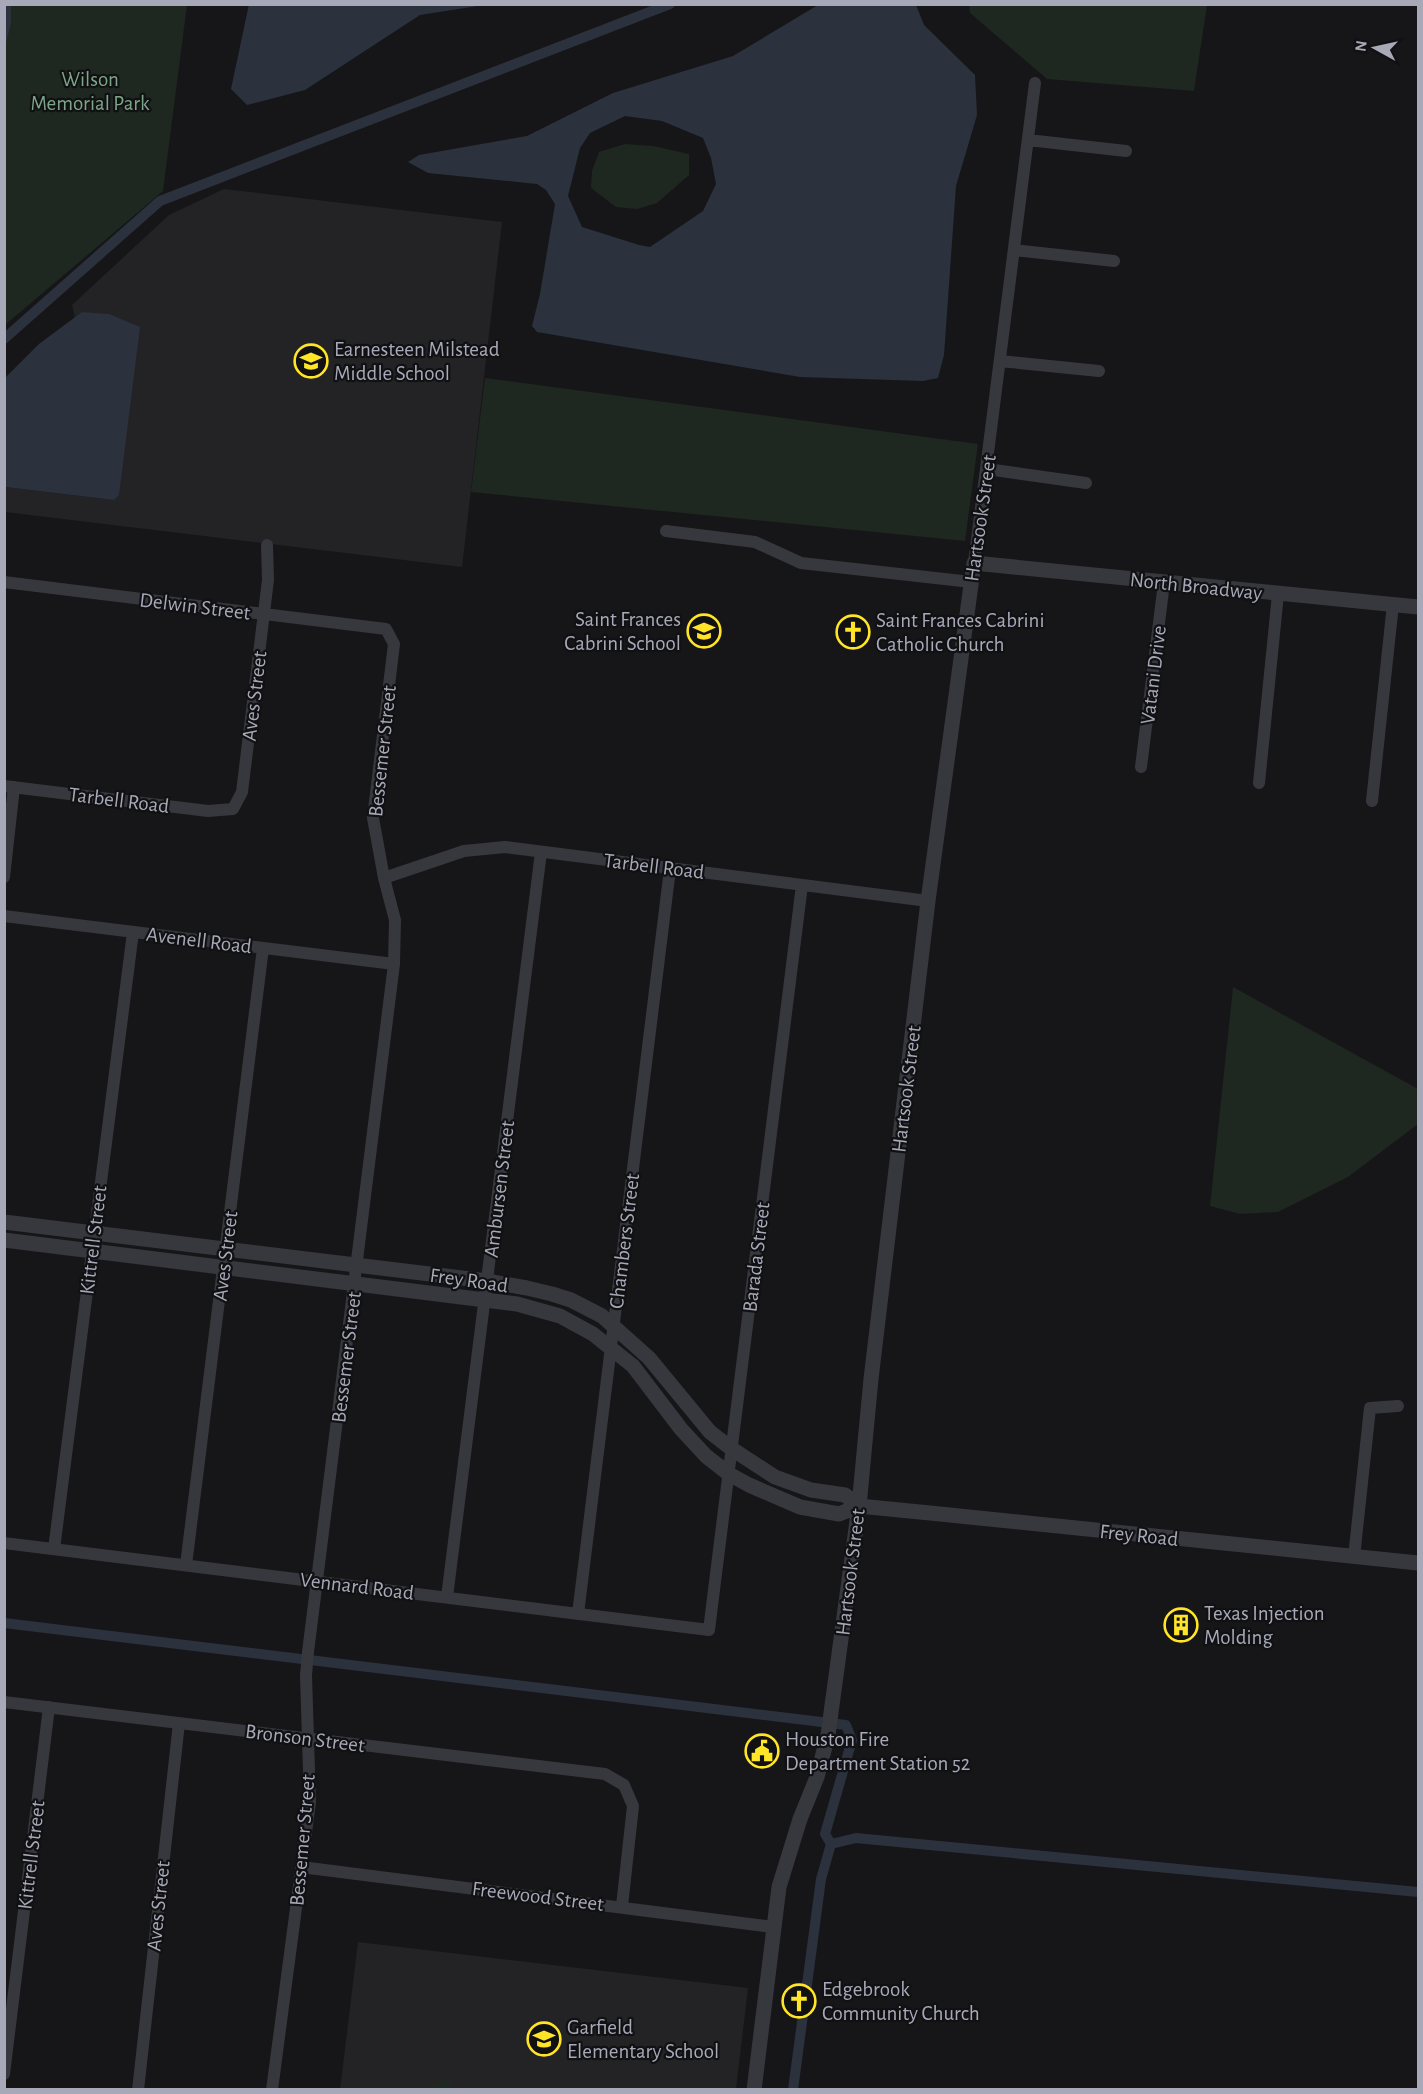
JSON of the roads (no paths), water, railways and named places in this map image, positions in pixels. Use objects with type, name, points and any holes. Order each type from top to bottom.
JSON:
[{"type":"street","name":"Hartsook Street","points":[[754,2090],[779,1887],[800,1819],[817,1777],[832,1712],[859,1506],[928,901],[987,469],[1035,83]]},
{"type":"street","points":[[1028,140],[1126,151]]},
{"type":"street","points":[[1014,250],[1113,261]]},
{"type":"street","points":[[1000,361],[1099,371]]},
{"type":"street","points":[[987,469],[1086,483]]},
{"type":"street","points":[[666,531],[755,542],[801,563],[971,582]]},
{"type":"street","name":"Aves Street","points":[[233,809],[242,792],[268,580],[267,545]]},
{"type":"street","name":"North Broadway","points":[[974,563],[1419,607]]},
{"type":"street","name":"Delwin Street","points":[[4,582],[386,629]]},
{"type":"street","name":"Vatani Drive","points":[[1141,767],[1164,583]]},
{"type":"street","points":[[1259,783],[1278,594]]},
{"type":"street","points":[[1372,801],[1393,604]]},
{"type":"street","name":"Bessemer Street","points":[[272,2090],[310,1802],[306,1675],[308,1652],[394,964],[395,920],[384,878],[373,818],[394,644],[386,629]]},
{"type":"street","points":[[4,877],[9,787]]},
{"type":"street","name":"Tarbell Road","points":[[9,787],[208,812],[233,809]]},
{"type":"street","name":"Tarbell Road","points":[[384,878],[464,851],[505,847],[928,901]]},
{"type":"street","name":"Ambursen Street","points":[[447,1598],[541,852]]},
{"type":"street","name":"Chambers Street","points":[[578,1614],[670,868]]},
{"type":"street","name":"Barada Street","points":[[709,1630],[802,885]]},
{"type":"street","name":"Avenell Road","points":[[4,916],[394,964]]},
{"type":"street","name":"Kittrell Street","points":[[54,1549],[133,932]]},
{"type":"street","name":"Aves Street","points":[[186,1565],[263,948]]},
{"type":"street","name":"Frey Road","points":[[4,1222],[487,1281],[527,1288],[571,1300],[602,1316],[649,1358],[710,1432],[732,1449],[775,1478],[811,1490],[845,1496],[859,1506]]},
{"type":"street","name":"Frey Road","points":[[4,1240],[517,1304],[560,1316],[593,1334],[633,1366],[681,1429],[706,1456],[729,1474],[800,1507],[839,1514],[859,1506],[1419,1563]]},
{"type":"street","points":[[1354,1557],[1370,1408],[1398,1406]]},
{"type":"street","name":"Vennard Road","points":[[4,1543],[709,1630]]},
{"type":"street","name":"Bronson Street","points":[[4,1702],[605,1774],[624,1785],[633,1806],[622,1906]]},
{"type":"street","name":"Kittrell Street","points":[[4,2074],[49,1707]]},
{"type":"street","name":"Aves Street","points":[[138,2090],[179,1723]]},
{"type":"street","name":"Freewood Street","points":[[302,1867],[773,1927]]},
{"type":"water","points":[[5,4],[11,5],[11,23],[5,47]]},
{"type":"water","points":[[249,4],[484,5],[420,15],[305,90],[247,105],[231,89]]},
{"type":"water","points":[[818,5],[916,5],[924,25],[975,75],[977,115],[956,186],[944,355],[938,378],[923,381],[800,377],[537,332],[532,326],[540,294],[555,204],[546,190],[537,184],[428,173],[408,162],[419,155],[527,136],[613,93],[733,56]],"holes":[[[625,116],[662,121],[703,138],[711,158],[716,184],[703,211],[650,247],[582,227],[568,196],[580,148],[590,133]]]},
{"type":"water","points":[[82,312],[109,314],[140,327],[119,495],[114,500],[5,487],[5,378],[39,344]]},
{"type":"waterway","points":[[4,339],[160,201],[670,4]]},
{"type":"waterway","points":[[4,1623],[846,1725],[852,1740],[825,1834],[831,1844],[821,1879],[793,2090]]},
{"type":"waterway","points":[[831,1844],[856,1838],[1418,1892]]},
{"type":"place","name":"Earnesteen Milstead Middle School","points":[[311,361]]},
{"type":"place","name":"Saint Frances Cabrini School","points":[[704,631]]},
{"type":"place","name":"Saint Frances Cabrini Catholic Church","points":[[853,632]]},
{"type":"place","name":"Texas Injection Molding","points":[[1181,1625]]},
{"type":"place","name":"Houston Fire Department Station 52","points":[[762,1751]]},
{"type":"place","name":"Edgebrook Community Church","points":[[799,2001]]},
{"type":"place","name":"Garfield Elementary School","points":[[544,2039]]},
{"type":"park label","name":"Wilson Memorial Park","points":[[90,91]]}]
